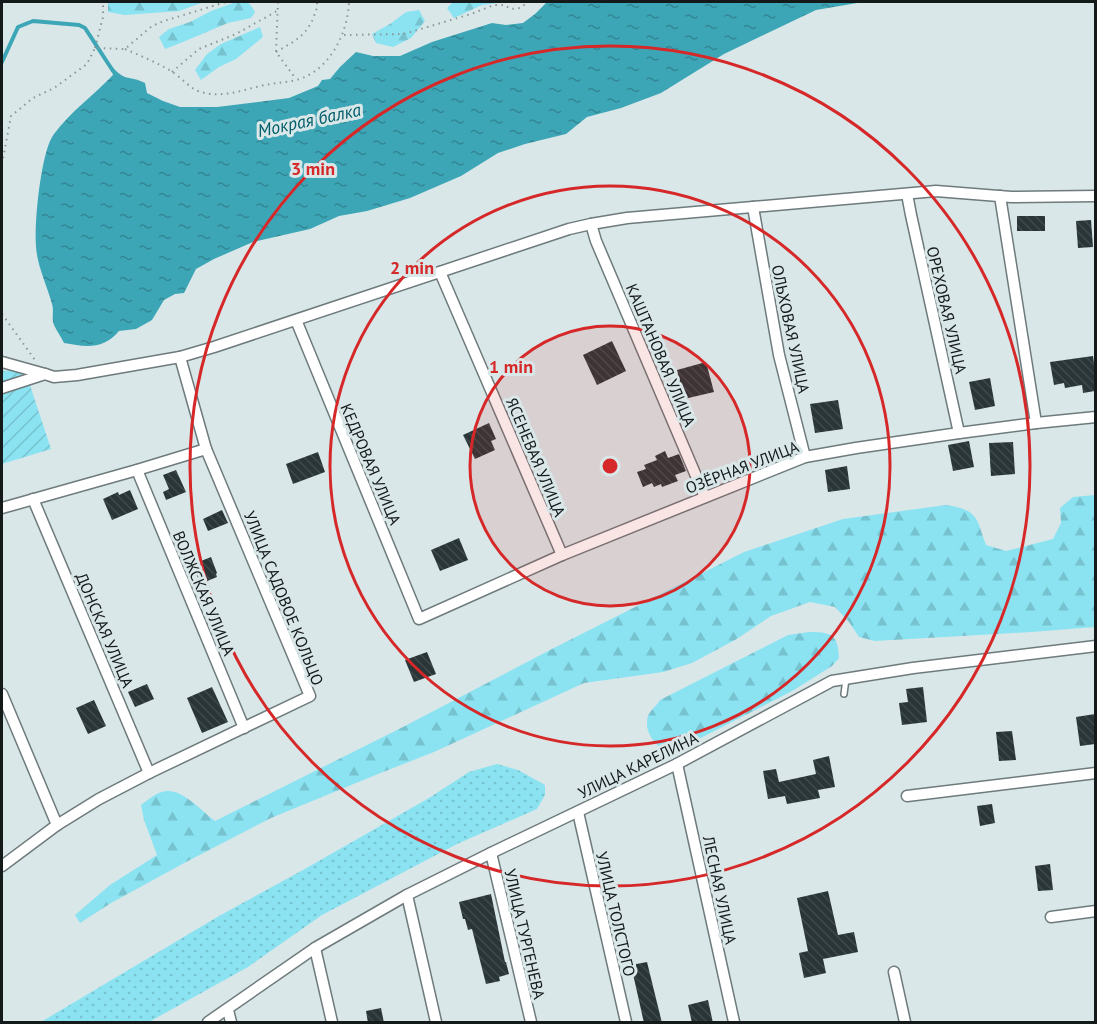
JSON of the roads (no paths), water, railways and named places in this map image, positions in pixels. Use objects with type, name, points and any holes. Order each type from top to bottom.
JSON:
[{"type":"street","points":[[2,362],[54,377],[180,357],[569,229],[627,218],[936,191],[1000,196],[1095,196]]},
{"type":"street","name":"ОРЕХОВАЯ УЛИЦА","points":[[908,194],[959,433]]},
{"type":"street","points":[[1000,196],[1036,423]]},
{"type":"street","name":"ОЛЬХОВАЯ УЛИЦА","points":[[753,207],[779,355],[805,457]]},
{"type":"street","name":"КАШТАНОВАЯ УЛИЦА","points":[[591,224],[596,241],[705,496]]},
{"type":"street","name":"ЯСЕНЕВАЯ УЛИЦА","points":[[440,272],[562,555]]},
{"type":"street","name":"КЕДРОВАЯ УЛИЦА","points":[[296,320],[419,619]]},
{"type":"street","points":[[2,508],[206,449],[180,357]]},
{"type":"street","points":[[2,388],[45,374]]},
{"type":"street","name":"ОЗЁРНАЯ УЛИЦА","points":[[419,619],[562,555],[805,457],[856,447],[1095,417]]},
{"type":"street","name":"УЛИЦА САДОВОЕ КОЛЬЦО","points":[[2,866],[57,825],[99,799],[310,696],[206,449]]},
{"type":"street","name":"ВОЛЖСКАЯ УЛИЦА","points":[[137,470],[244,728]]},
{"type":"street","name":"ДОНСКАЯ УЛИЦА","points":[[33,499],[149,773]]},
{"type":"street","name":"УЛИЦА КАРЕЛИНА","points":[[208,1023],[315,948],[406,895],[677,764],[832,681],[913,668],[1095,646]]},
{"type":"street","points":[[2,694],[57,825]]},
{"type":"street","name":"ЛЕСНАЯ УЛИЦА","points":[[677,764],[734,1023]]},
{"type":"street","points":[[907,796],[1095,773]]},
{"type":"street","name":"УЛИЦА ТОЛСТОГО","points":[[578,812],[626,1023]]},
{"type":"street","name":"УЛИЦА ТУРГЕНЕВА","points":[[491,853],[531,1023]]},
{"type":"street","points":[[406,895],[436,1023]]},
{"type":"street","points":[[1051,917],[1095,911]]},
{"type":"street","points":[[315,948],[332,1023]]},
{"type":"street","points":[[894,972],[905,1023]]},
{"type":"street","points":[[228,1010],[231,1023]]},
{"type":"lane","points":[[844,694],[846,678]]},
{"type":"water","points":[[547,2],[863,2],[816,10],[724,54],[661,93],[621,108],[587,117],[566,134],[498,153],[461,176],[410,198],[367,211],[339,216],[310,229],[253,242],[196,269],[184,293],[175,294],[164,300],[152,320],[136,329],[119,331],[107,341],[94,346],[64,343],[53,322],[53,306],[37,253],[36,221],[39,188],[45,155],[54,134],[113,75],[109,63],[122,76],[145,83],[147,93],[180,107],[217,107],[289,98],[318,86],[322,80],[330,79],[356,52],[373,56],[400,56],[432,42],[492,23],[506,25],[523,23]]},
{"type":"waterway","name":"Мокрая балка","points":[[2,62],[18,27],[33,21],[79,25],[85,28],[113,71]]}]
